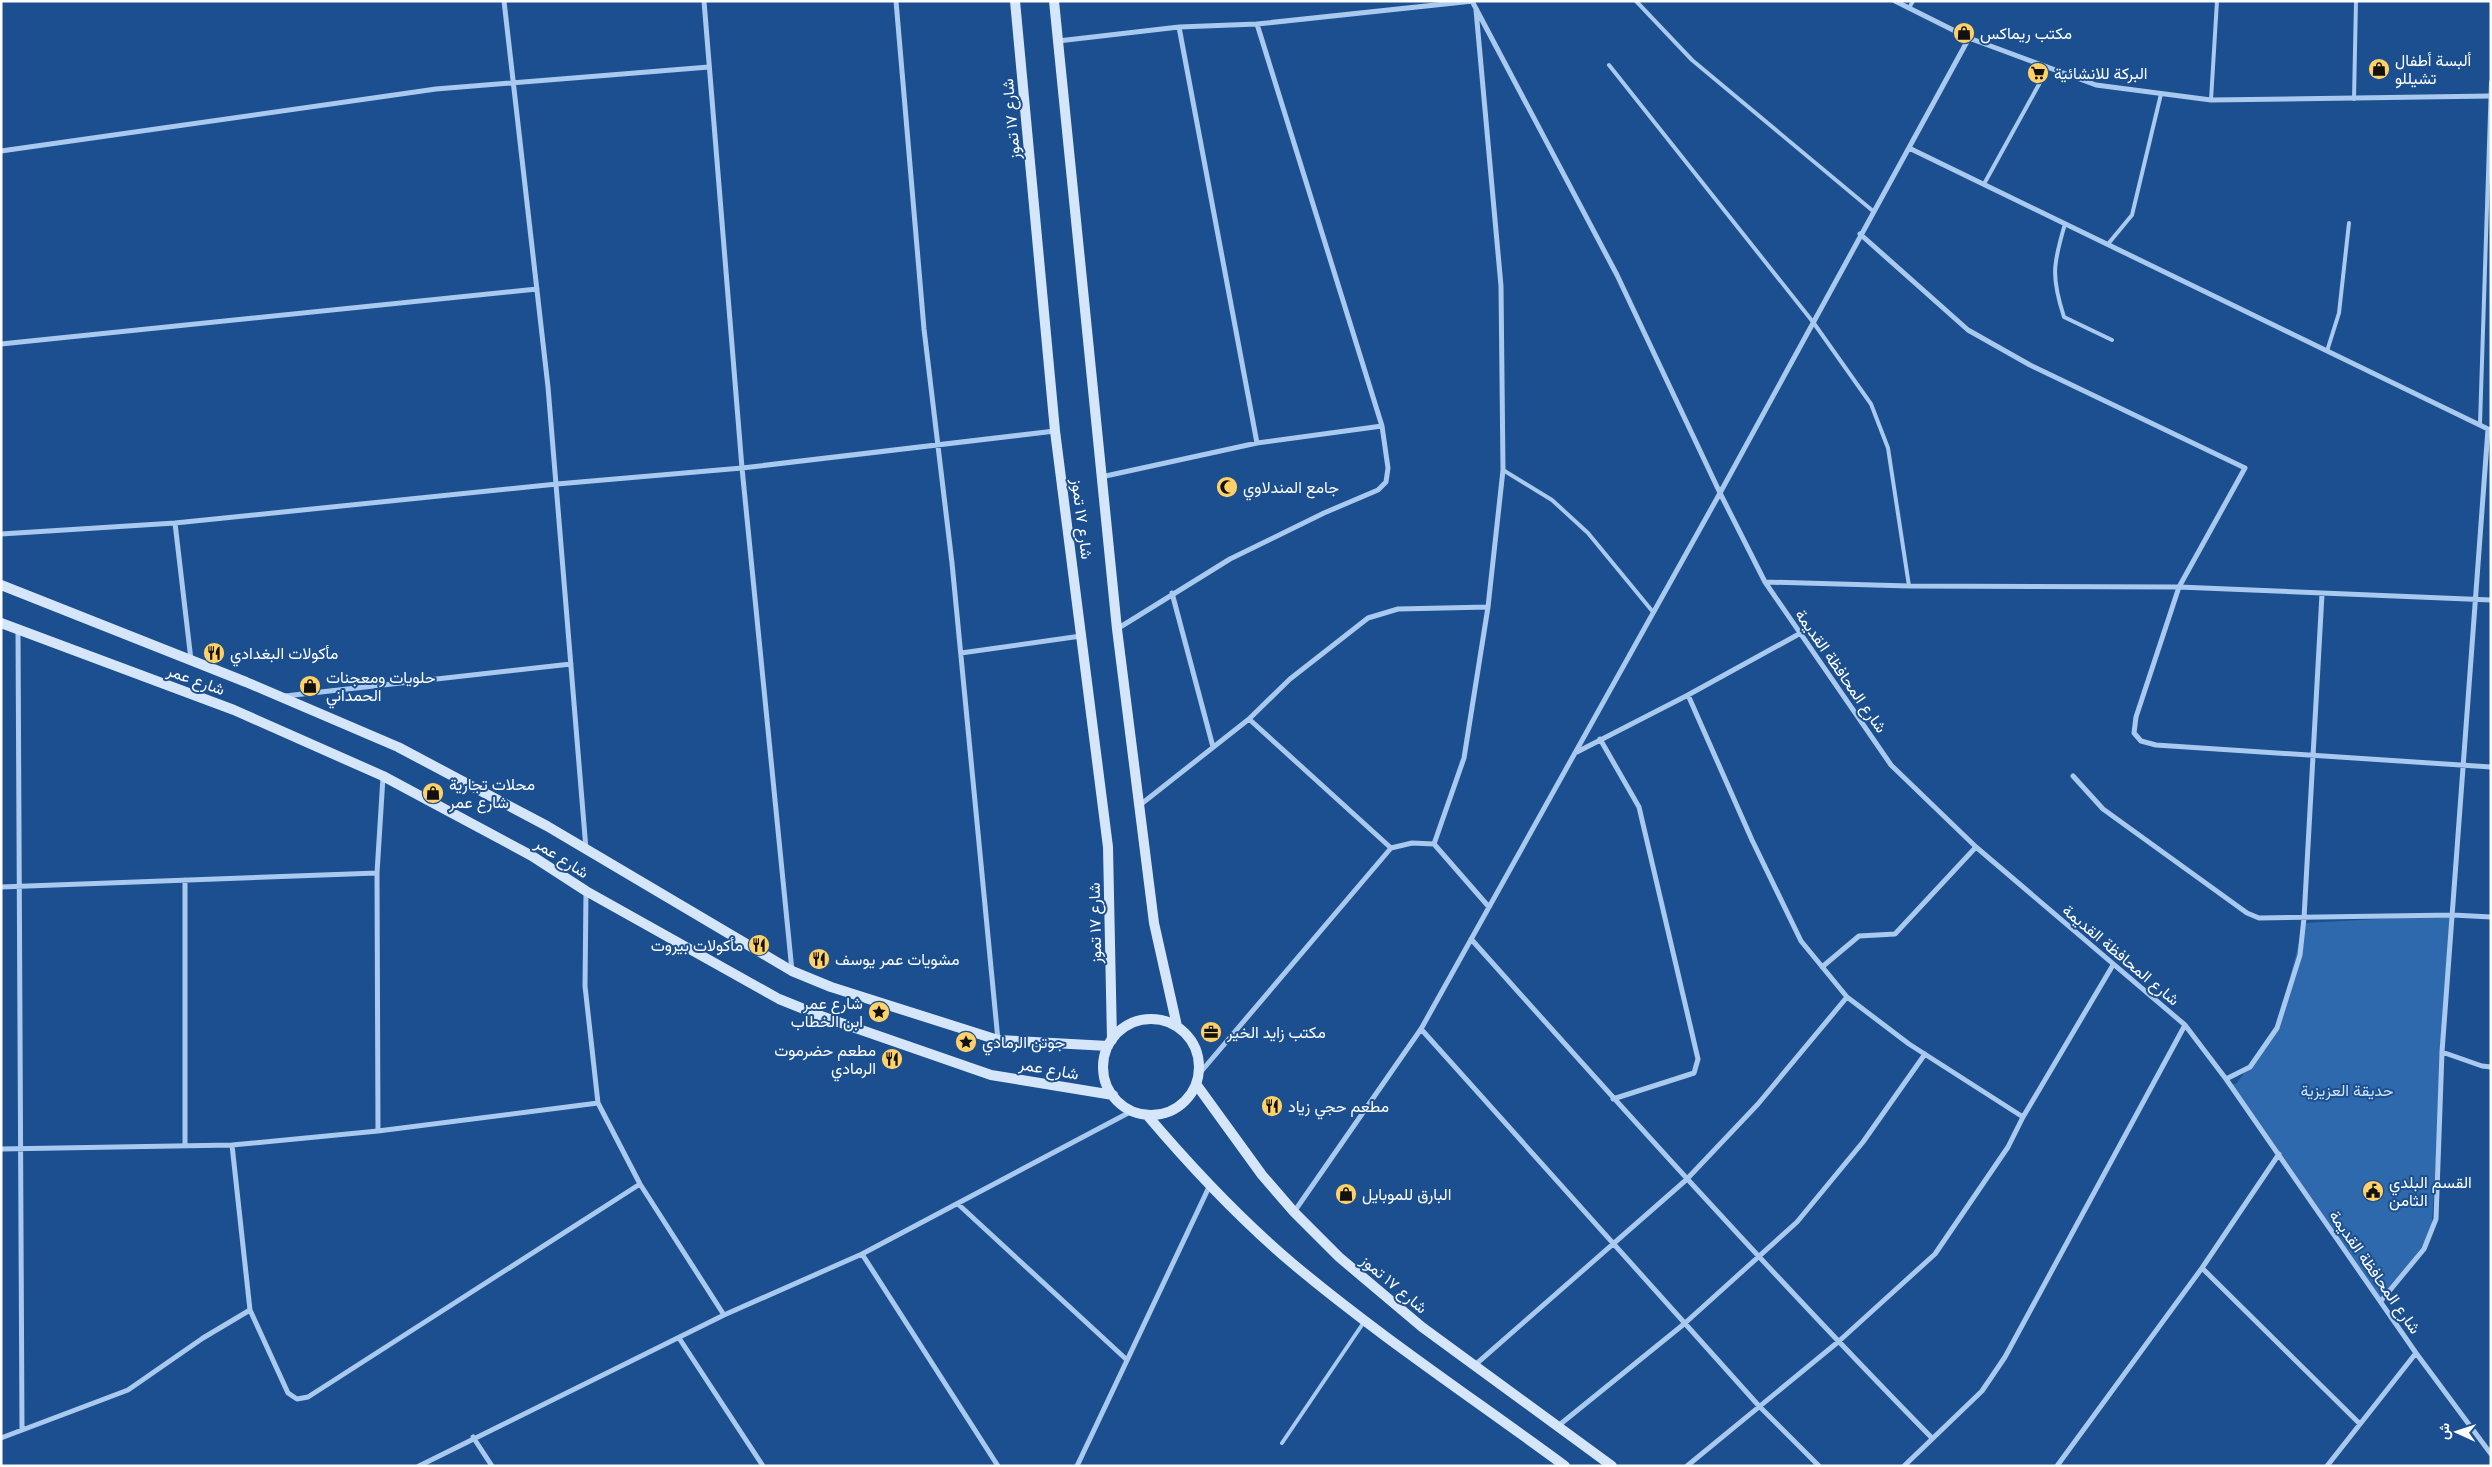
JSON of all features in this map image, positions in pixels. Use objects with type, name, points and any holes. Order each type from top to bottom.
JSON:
[{"type":"main road","name":"شارع ١٧ تموز","points":[[1015,1],[1055,431],[1108,847],[1110,1043]]},
{"type":"main road","name":"شارع ١٧ تموز","points":[[1054,1],[1117,629],[1154,923],[1177,1026]]},
{"type":"main road","name":"شارع عمر","points":[[1,585],[192,660],[398,747],[586,849],[792,971],[831,987],[998,1040],[1110,1043]]},
{"type":"main road","name":"شارع عمر","points":[[1,623],[234,710],[383,776],[532,856],[586,891],[779,999],[821,1016],[991,1075],[1113,1096]]},
{"type":"main road","points":[[1149,1019],[1163,1020],[1177,1026],[1188,1035],[1195,1047],[1199,1060],[1198,1079],[1182,1104],[1159,1115],[1132,1112],[1121,1105],[1113,1096],[1105,1080],[1104,1063],[1110,1043],[1122,1029],[1134,1022],[1149,1019]]},
{"type":"main road","name":"شارع ١٧ تموز","points":[[1198,1079],[1239,1145],[1294,1212],[1339,1257],[1380,1293],[1475,1366],[1612,1466]]},
{"type":"main road","points":[[1147,1115],[1210,1185],[1291,1262],[1365,1320],[1565,1466]]},
{"type":"street","points":[[504,1],[537,289],[556,484],[586,849]]},
{"type":"street","points":[[704,1],[742,468],[792,971]]},
{"type":"street","points":[[896,1],[924,330],[961,652],[998,1040]]},
{"type":"street","points":[[1896,1],[1969,38],[2096,85],[2210,100],[2490,96]]},
{"type":"street","points":[[1057,41],[1179,27],[1257,24],[1474,3],[1501,286],[1503,470],[1488,607],[1464,758],[1434,844]]},
{"type":"street","name":"شارع المحافظة القديمة","points":[[1474,3],[1617,275],[1720,493],[1765,582],[1799,634],[1891,765],[1976,847],[2184,1025],[2226,1079],[2416,1353],[2491,1454]]},
{"type":"street","points":[[1117,629],[1230,559],[1324,513],[1378,490],[1386,482],[1388,468],[1382,426],[1257,24]]},
{"type":"street","points":[[1179,27],[1257,443]]},
{"type":"street","points":[[1294,1212],[1421,1029],[1720,493],[1860,234],[1969,38]]},
{"type":"street","points":[[1,152],[436,89],[709,67]]},
{"type":"street","points":[[1909,148],[2489,430],[2442,1052],[2436,1219],[2424,1249],[2380,1302]]},
{"type":"street","points":[[1860,234],[1968,330],[2030,365],[2245,468],[2179,587],[2136,717],[2134,732],[2141,741],[2156,745],[2491,767]]},
{"type":"street","points":[[1,344],[537,289]]},
{"type":"street","points":[[1101,477],[1257,443],[1382,426]]},
{"type":"street","points":[[1,534],[175,523],[556,484],[742,468],[1055,431]]},
{"type":"street","points":[[175,523],[192,660]]},
{"type":"street","points":[[1765,582],[1908,586],[2179,587],[2491,600]]},
{"type":"street","points":[[1172,594],[1213,747]]},
{"type":"street","points":[[2226,1079],[2250,1067],[2277,1028],[2300,956],[2314,756],[2322,594]]},
{"type":"street","points":[[1139,805],[1249,719],[1290,679],[1368,618],[1398,609],[1488,607]]},
{"type":"street","points":[[18,630],[22,1430]]},
{"type":"street","points":[[1575,752],[1688,695],[1799,634]]},
{"type":"street","points":[[961,652],[1082,636]]},
{"type":"street","points":[[280,696],[571,664]]},
{"type":"street","points":[[1688,695],[1752,840],[1801,941],[1847,997],[1909,1044],[2023,1117]]},
{"type":"street","points":[[1249,719],[1391,848]]},
{"type":"street","points":[[1600,739],[1639,807],[1698,1059],[1694,1073],[1613,1099]]},
{"type":"street","points":[[378,1131],[377,873],[383,776]]},
{"type":"street","points":[[2073,776],[2103,808],[2247,914],[2273,920],[2453,915],[2491,917]]},
{"type":"street","points":[[1198,1079],[1391,848],[1412,843],[1434,844],[1489,907]]},
{"type":"street","points":[[1822,967],[1860,936],[1895,934],[1976,847]]},
{"type":"street","points":[[1,887],[377,873]]},
{"type":"street","points":[[185,880],[185,1146]]},
{"type":"street","points":[[586,891],[585,986],[598,1103],[640,1184],[724,1315]]},
{"type":"street","points":[[1470,939],[1686,1180],[1838,1342],[1931,1437]]},
{"type":"street","points":[[1687,1466],[1838,1342],[1935,1254],[2008,1147],[2023,1117],[2113,966]]},
{"type":"street","points":[[1475,1366],[1686,1180],[1758,1104],[1847,997]]},
{"type":"street","points":[[1904,1466],[1931,1437],[1982,1391],[2005,1357],[2184,1025]]},
{"type":"street","points":[[1421,1029],[1684,1324],[1759,1406],[1819,1466]]},
{"type":"street","points":[[2442,1052],[2491,1067]]},
{"type":"street","points":[[1558,1426],[1684,1324],[1760,1258],[1797,1222],[1863,1142],[1926,1054]]},
{"type":"street","points":[[1,1149],[232,1145],[378,1131],[598,1103]]},
{"type":"street","points":[[418,1466],[473,1437],[724,1315],[862,1254],[1132,1112]]},
{"type":"street","points":[[232,1145],[250,1310],[288,1392],[297,1399],[308,1397],[640,1184]]},
{"type":"street","points":[[2057,1466],[2202,1268],[2279,1154]]},
{"type":"street","points":[[1077,1466],[1210,1185]]},
{"type":"street","points":[[958,1204],[1127,1360]]},
{"type":"street","points":[[862,1254],[998,1466]]},
{"type":"street","points":[[2202,1268],[2360,1424]]},
{"type":"street","points":[[1,1438],[128,1390],[203,1338],[250,1310]]},
{"type":"street","points":[[679,1338],[763,1466]]},
{"type":"street","points":[[2327,1466],[2416,1353]]},
{"type":"street","points":[[473,1437],[492,1466]]},
{"type":"lane","points":[[1636,1],[1692,60],[1873,211]]},
{"type":"lane","points":[[1909,8],[1913,1]]},
{"type":"lane","points":[[2210,100],[2217,1]]},
{"type":"lane","points":[[2354,99],[2356,1]]},
{"type":"lane","points":[[1609,65],[1813,322],[1871,404],[1882,428],[1893,473],[1908,586]]},
{"type":"lane","points":[[1984,184],[2048,68]]},
{"type":"lane","points":[[2480,424],[2491,82]]},
{"type":"lane","points":[[2108,244],[2132,215],[2161,94]]},
{"type":"lane","points":[[2328,351],[2339,313],[2349,223]]},
{"type":"lane","points":[[2065,224],[2055,259],[2055,290],[2064,317],[2112,340]]},
{"type":"lane","points":[[1503,470],[1552,500],[1588,533],[1654,612]]},
{"type":"lane","points":[[1282,1443],[1365,1320]]},
{"type":"green space","name":"حديقة العزيزية","points":[[2453,915],[2431,1235],[2381,1301],[2229,1084],[2236,1084],[2277,1028],[2304,923]]},
{"type":"place","name":"مكتب ريماكس","points":[[1964,33]]},
{"type":"place","name":"ألبسة أطفال تشيللو","points":[[2379,69]]},
{"type":"place","name":"البركة للانشائية","points":[[2038,73]]},
{"type":"place","name":"جامع المندلاوي","points":[[1227,487]]},
{"type":"place","name":"مأكولات البغدادي","points":[[214,653]]},
{"type":"place","name":"حلويات ومعجنات الحمداني","points":[[310,686]]},
{"type":"place","name":"محلات تجارية شارع عمر","points":[[433,793]]},
{"type":"place","name":"مأكولات بيروت","points":[[759,945]]},
{"type":"place","name":"مشويات عمر يوسف","points":[[819,959]]},
{"type":"place","name":"شارع عمر ابن الخطاب","points":[[879,1012]]},
{"type":"place","name":"مكتب زايد الخير","points":[[1211,1032]]},
{"type":"place","name":"جوتن الرمادي","points":[[966,1042]]},
{"type":"place","name":"مطعم حضرموت الرمادي","points":[[892,1059]]},
{"type":"place","name":"مطعم حجي زياد","points":[[1272,1106]]},
{"type":"place","name":"القسم البلدي الثامن","points":[[2373,1191]]},
{"type":"place","name":"البارق للموبايل","points":[[1346,1194]]}]
